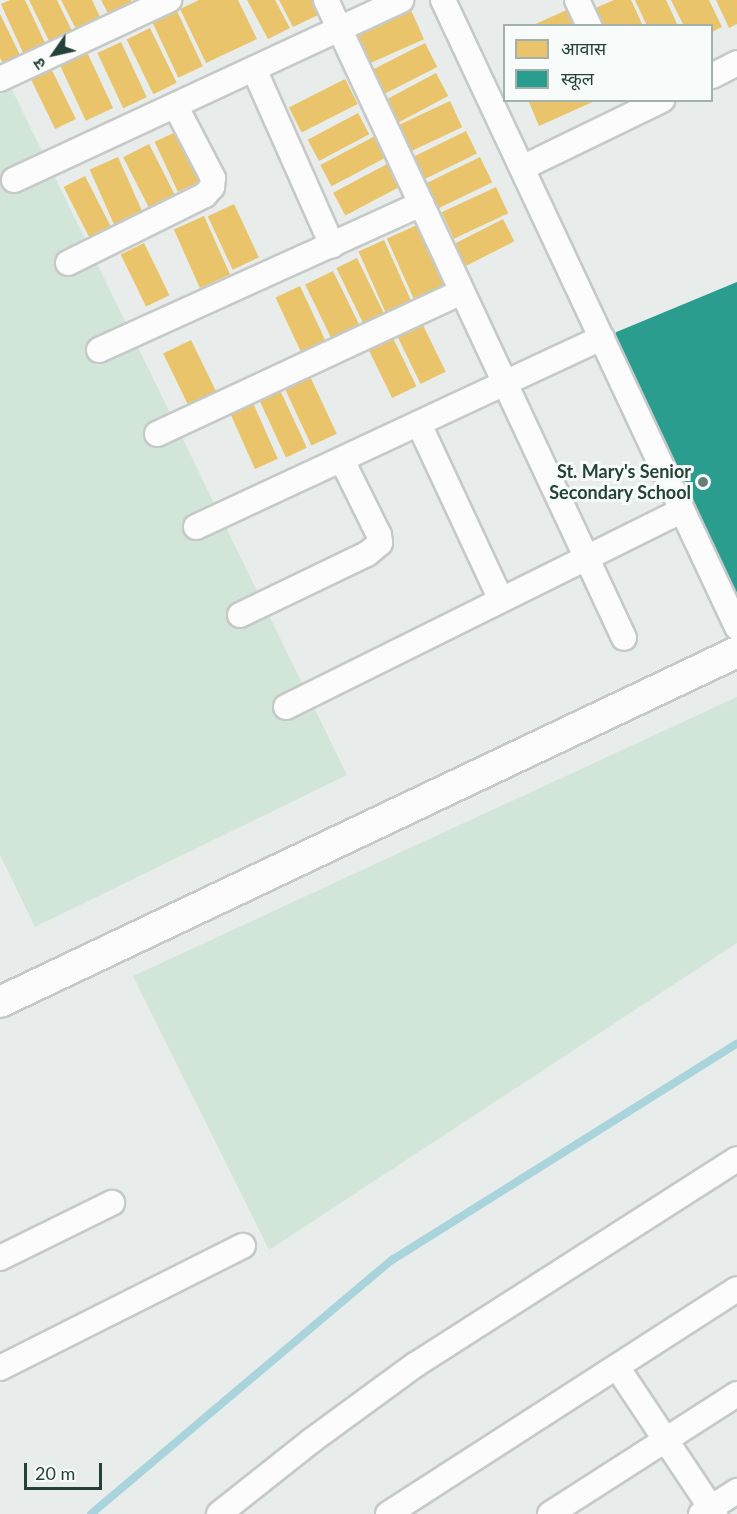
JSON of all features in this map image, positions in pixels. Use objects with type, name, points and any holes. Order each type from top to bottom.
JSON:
[{"type":"street","points":[[0,79],[169,0]]},
{"type":"street","points":[[326,0],[624,638]]},
{"type":"street","points":[[14,180],[401,0]]},
{"type":"street","points":[[443,0],[737,627]]},
{"type":"street","points":[[579,0],[588,24]]},
{"type":"street","points":[[713,75],[737,63]]},
{"type":"street","points":[[254,69],[332,245]]},
{"type":"street","points":[[522,168],[628,108],[654,102]]},
{"type":"street","points":[[68,263],[205,195],[212,187],[213,178],[175,105]]},
{"type":"street","points":[[99,350],[421,204]]},
{"type":"street","points":[[157,434],[462,292]]},
{"type":"street","points":[[196,528],[602,338]]},
{"type":"street","points":[[419,424],[501,600]]},
{"type":"street","points":[[240,615],[367,554],[380,543],[379,535],[342,460]]},
{"type":"street","points":[[286,707],[682,510]]},
{"type":"street","points":[[0,1002],[737,652]]},
{"type":"street","points":[[219,1514],[415,1365],[737,1159]]},
{"type":"street","points":[[0,1258],[112,1203]]},
{"type":"street","points":[[0,1368],[243,1246]]},
{"type":"street","points":[[388,1514],[737,1289]]},
{"type":"street","points":[[617,1368],[666,1440],[709,1512],[737,1491]]},
{"type":"street","points":[[550,1514],[737,1394]]},
{"type":"green space","points":[[0,65],[347,775],[35,927],[0,855]]},
{"type":"green space","points":[[737,697],[737,943],[269,1250],[133,976]]},
{"type":"building: आवास","points":[[10,0],[25,0],[46,45],[24,55],[1,4]]},
{"type":"building: आवास","points":[[29,0],[57,0],[73,33],[50,43]]},
{"type":"building: आवास","points":[[61,0],[92,0],[101,19],[77,31]]},
{"type":"building: आवास","points":[[101,0],[131,0],[132,3],[109,15]]},
{"type":"building: आवास","points":[[199,0],[238,0],[257,39],[206,63],[180,9]]},
{"type":"building: आवास","points":[[247,0],[275,0],[290,28],[268,39]]},
{"type":"building: आवास","points":[[279,0],[313,0],[320,14],[293,27]]},
{"type":"building: आवास","points":[[614,0],[631,0],[642,24],[599,24],[593,9]]},
{"type":"building: आवास","points":[[635,0],[666,0],[677,24],[646,24]]},
{"type":"building: आवास","points":[[671,0],[709,0],[722,27],[713,32],[713,24],[683,24]]},
{"type":"building: आवास","points":[[716,0],[737,0],[737,24],[729,28]]},
{"type":"building: आवास","points":[[571,8],[578,24],[535,24]]},
{"type":"building: आवास","points":[[411,10],[424,39],[364,66],[351,37]]},
{"type":"building: आवास","points":[[177,11],[203,66],[178,78],[153,22]]},
{"type":"building: आवास","points":[[0,14],[21,57],[4,65],[0,58]]},
{"type":"building: आवास","points":[[150,28],[177,83],[153,94],[127,39]]},
{"type":"building: आवास","points":[[121,42],[147,97],[123,108],[97,53]]},
{"type":"building: आवास","points":[[425,43],[437,67],[380,96],[368,72]]},
{"type":"building: आवास","points":[[86,50],[113,108],[86,121],[59,63]]},
{"type":"building: आवास","points":[[50,66],[76,119],[55,129],[29,76]]},
{"type":"building: आवास","points":[[436,73],[448,96],[396,124],[384,101]]},
{"type":"building: आवास","points":[[345,79],[358,104],[302,133],[289,108]]},
{"type":"building: आवास","points":[[450,101],[462,127],[409,152],[397,126]]},
{"type":"building: आवास","points":[[529,102],[593,102],[539,126]]},
{"type":"building: आवास","points":[[358,113],[369,134],[319,161],[308,140]]},
{"type":"building: आवास","points":[[180,130],[203,180],[178,192],[155,142]]},
{"type":"building: आवास","points":[[466,131],[477,153],[414,184],[403,162]]},
{"type":"building: आवास","points":[[375,136],[386,157],[332,186],[320,165]]},
{"type":"building: आवास","points":[[149,144],[174,194],[149,207],[123,157]]},
{"type":"building: आवास","points":[[118,157],[145,217],[117,230],[90,170]]},
{"type":"building: आवास","points":[[480,157],[492,182],[429,213],[417,188]]},
{"type":"building: आवास","points":[[387,164],[399,187],[345,216],[333,193]]},
{"type":"building: आवास","points":[[85,176],[113,230],[91,241],[64,187]]},
{"type":"building: आवास","points":[[496,187],[508,213],[454,239],[442,212]]},
{"type":"building: आवास","points":[[234,204],[259,257],[233,270],[208,216]]},
{"type":"building: आवास","points":[[204,216],[230,274],[200,288],[174,229]]},
{"type":"building: आवास","points":[[503,219],[514,241],[464,267],[453,244]]},
{"type":"building: आवास","points":[[417,225],[445,287],[415,301],[387,238]]},
{"type":"building: आवास","points":[[384,240],[412,302],[386,314],[358,251]]},
{"type":"building: आवास","points":[[144,243],[169,295],[146,307],[121,254]]},
{"type":"building: आवास","points":[[357,258],[384,314],[364,324],[336,268]]},
{"type":"building: आवास","points":[[333,271],[362,330],[334,344],[305,285]]},
{"type":"building: आवास","points":[[300,286],[326,342],[302,354],[276,297]]},
{"type":"building: आवास","points":[[419,317],[446,372],[421,384],[394,329]]},
{"type":"building: आवास","points":[[391,334],[416,386],[392,398],[367,346]]},
{"type":"building: आवास","points":[[191,340],[218,395],[190,408],[163,354]]},
{"type":"building: आवास","points":[[308,372],[337,434],[311,445],[283,384]]},
{"type":"building: आवास","points":[[279,388],[307,448],[286,458],[258,398]]},
{"type":"building: आवास","points":[[253,403],[278,459],[255,469],[230,413]]},
{"type":"building: स्कूल","name":"St. Mary's Senior Secondary School","points":[[737,282],[737,627],[602,338]]},
{"type":"waterway","points":[[91,1514],[392,1260],[737,1044]]},
{"type":"place","name":"St. Mary's Senior Secondary School","points":[[703,482]]}]
